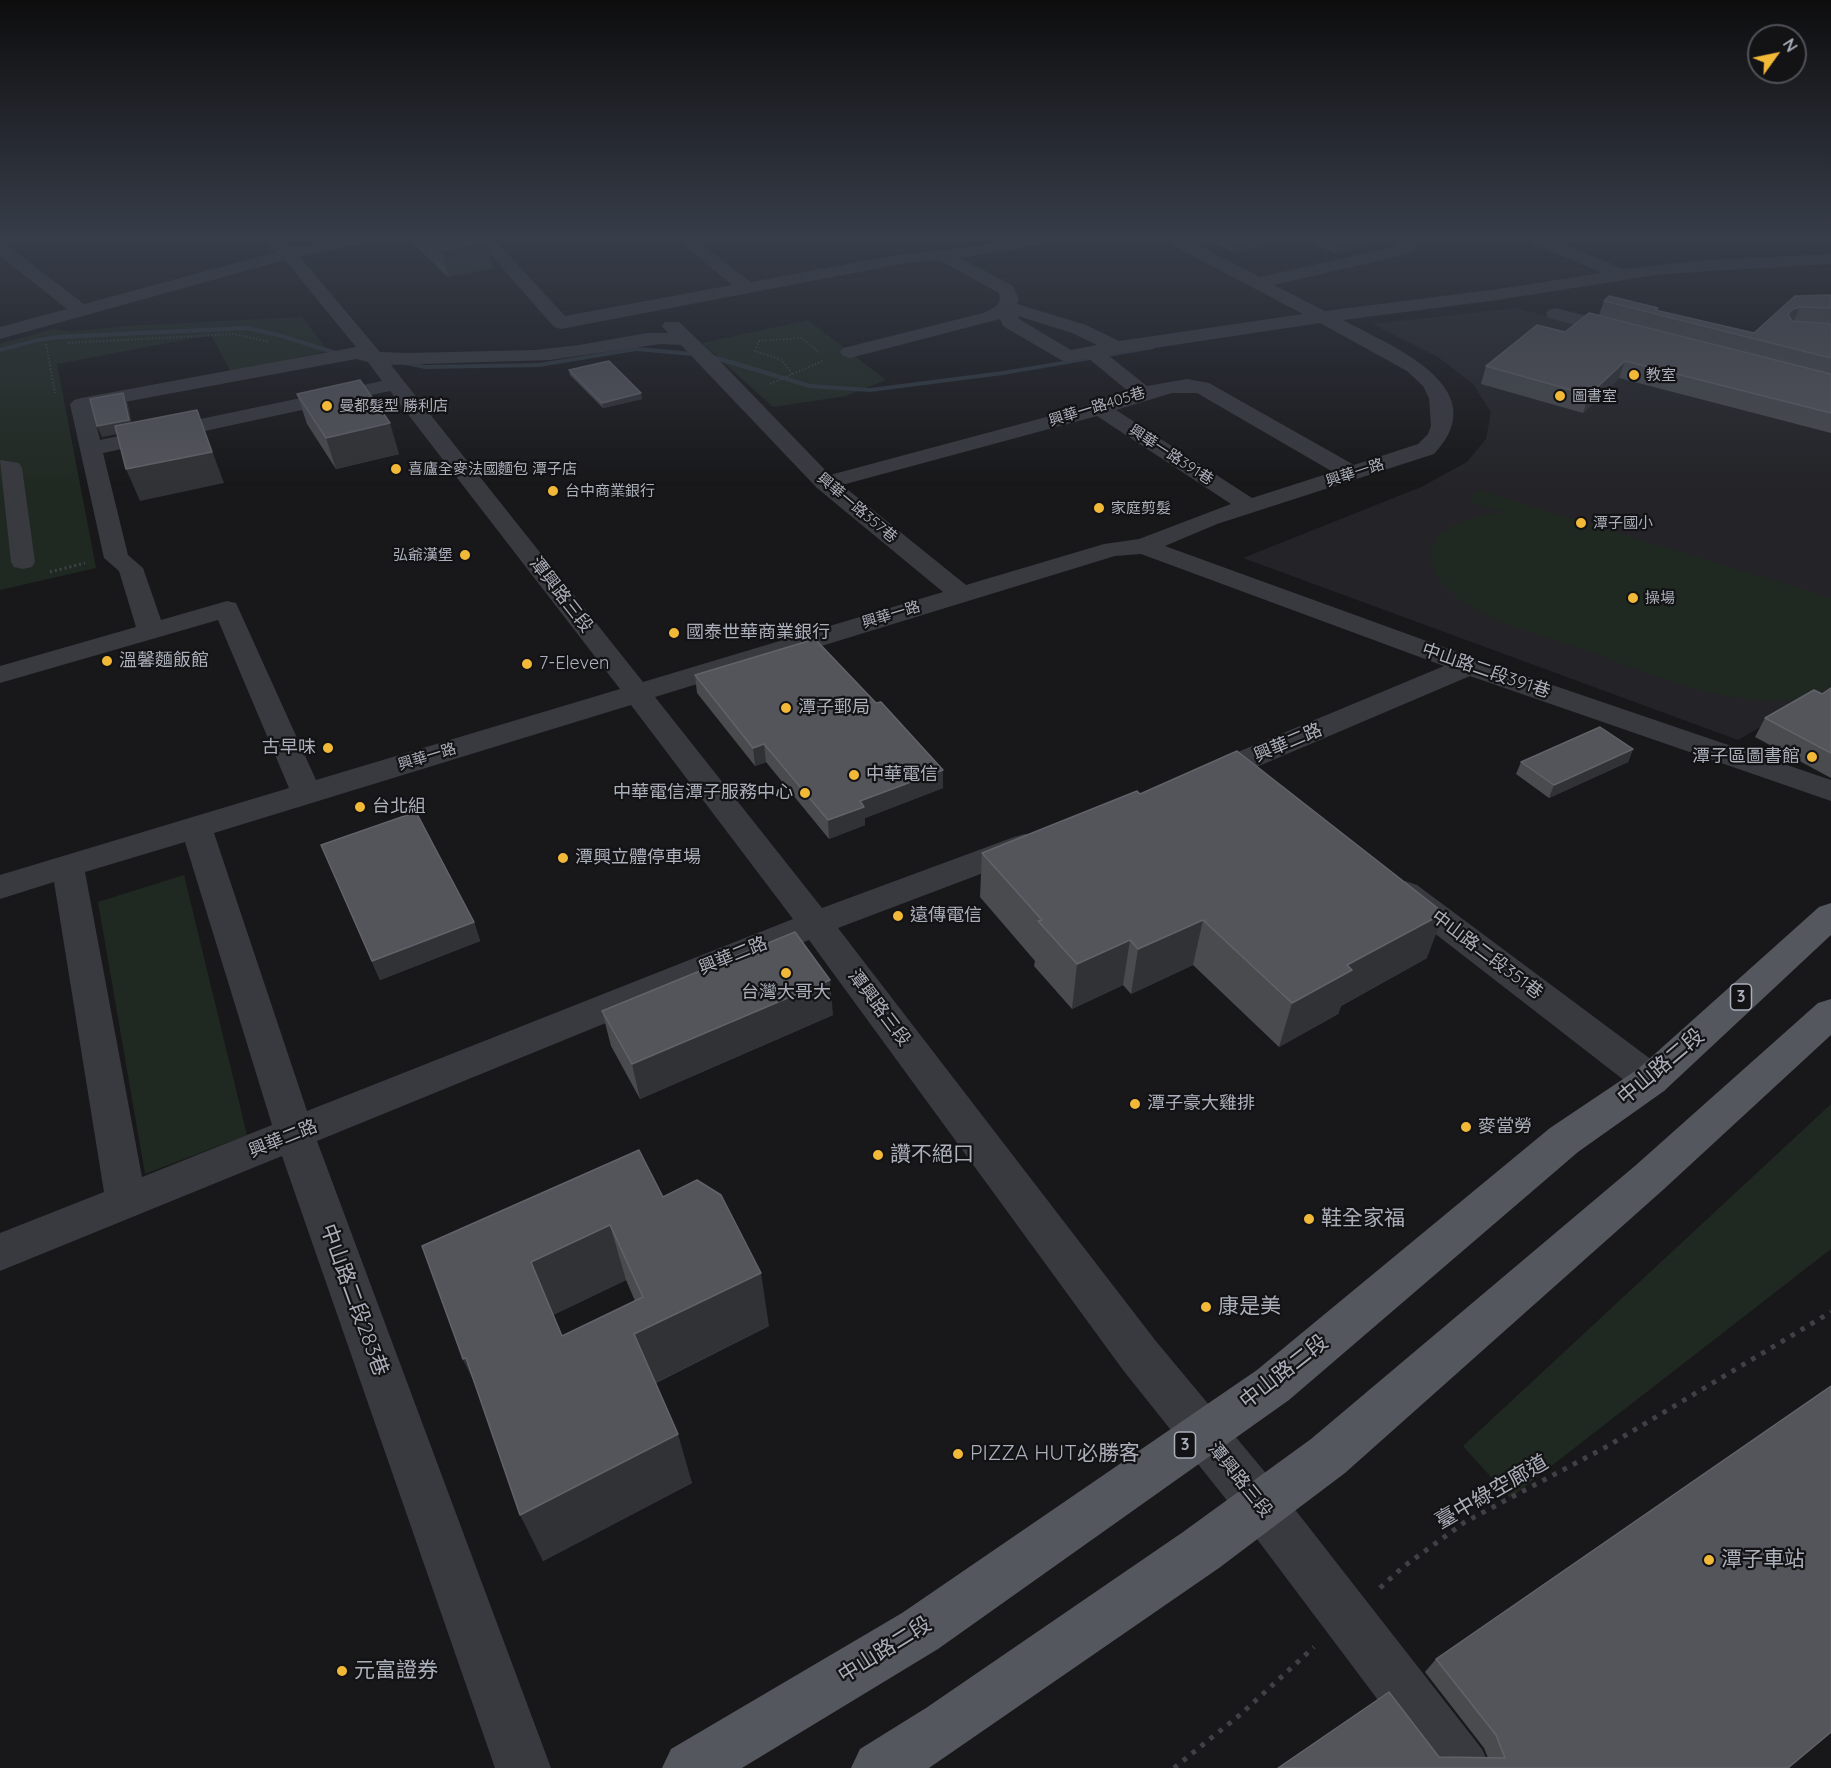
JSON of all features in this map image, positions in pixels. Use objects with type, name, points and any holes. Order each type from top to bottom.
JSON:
[{"type":"main road","name":"中山路二段","points":[[690,1768],[920,1631],[1202,1432],[1273,1385],[1564,1140],[1651,1080],[1831,915]]},
{"type":"main road","points":[[879,1768],[965,1713],[1202,1551],[1337,1449],[1650,1177],[1831,1013]]},
{"type":"street","points":[[0,333],[42,322]]},
{"type":"street","name":"潭興路三段","points":[[342,322],[638,694],[1139,1355],[1262,1506],[1463,1768]]},
{"type":"street","name":"興華一路357巷","points":[[667,322],[699,351],[825,483],[961,594]]},
{"type":"street","points":[[850,352],[972,322]]},
{"type":"street","points":[[1010,322],[1068,356],[1102,354],[1296,322]]},
{"type":"street","points":[[1055,322],[1079,329],[1143,393]]},
{"type":"street","name":"興華一路","points":[[0,887],[961,594],[1113,549],[1143,546],[1209,519],[1426,449],[1443,427],[1439,393],[1427,378],[1406,362],[1331,322]]},
{"type":"street","points":[[1584,322],[1636,335]]},
{"type":"street","points":[[152,632],[130,568],[116,558],[81,404],[320,359],[376,365],[523,356],[578,351],[646,338],[669,337],[699,351]]},
{"type":"street","points":[[90,449],[376,365]]},
{"type":"street","name":"興華一路405巷","points":[[825,483],[1099,408],[1162,386],[1183,384],[1202,387],[1353,474]]},
{"type":"street","name":"興華一路391巷","points":[[1099,408],[1243,501]]},
{"type":"street","points":[[0,467],[11,468],[33,568]]},
{"type":"street","name":"中山路二段391巷","points":[[1143,546],[1468,666],[1831,791]]},
{"type":"street","points":[[0,675],[226,609],[307,794]]},
{"type":"street","name":"興華二路","points":[[1181,786],[1237,765],[1468,666]]},
{"type":"street","points":[[1237,765],[1265,787]]},
{"type":"street","name":"中山路二段283巷","points":[[196,828],[295,1135],[523,1768]]},
{"type":"street","name":"興華二路","points":[[0,1252],[814,924],[1048,836]]},
{"type":"street","points":[[68,866],[126,1202]]},
{"type":"street","name":"中山路二段351巷","points":[[1378,873],[1651,1080]]},
{"type":"path","points":[[68,343],[235,334],[270,342],[320,359]]},
{"type":"path","points":[[776,381],[828,359],[801,338],[759,341],[755,351],[782,360],[792,374]]},
{"type":"path","points":[[46,343],[56,402]]},
{"type":"path","points":[[33,568],[86,564],[84,552]]},
{"type":"path","name":"臺中綠空廊道","points":[[1174,1768],[1240,1714],[1403,1567],[1465,1522],[1606,1448],[1831,1312]]},
{"type":"shaded area","points":[[213,322],[305,322],[328,351],[231,372],[211,335],[57,364],[96,568],[0,590],[0,344],[53,329],[71,332],[125,326]]},
{"type":"shaded area","points":[[810,322],[886,380],[846,396],[773,407],[702,343]]},
{"type":"shaded area","name":"潭子國小","points":[[1395,322],[1566,322],[1831,393],[1831,695],[1798,705],[1738,740],[1243,558],[1421,487],[1467,462],[1486,439],[1491,412],[1473,384],[1438,357],[1373,324]]},
{"type":"shaded area","points":[[1478,490],[1831,598],[1831,691],[1800,699],[1778,701],[1725,696],[1664,679],[1519,628],[1472,607],[1446,588],[1433,567],[1431,553],[1434,542],[1453,526],[1504,512],[1468,501]]},
{"type":"shaded area","points":[[184,875],[247,1135],[145,1174],[98,902]]},
{"type":"shaded area","points":[[1831,1104],[1831,1249],[1510,1498],[1463,1446]]},
{"type":"building","points":[[1578,322],[1623,322],[1831,374],[1831,413],[1625,361],[1589,395],[1486,366],[1537,325],[1565,332]]},
{"type":"building","points":[[1686,322],[1705,322],[1754,333],[1767,322],[1831,324],[1831,358]]},
{"type":"building","points":[[609,361],[641,393],[602,403],[569,370]]},
{"type":"building","points":[[360,380],[390,423],[326,438],[297,394]]},
{"type":"building","points":[[123,393],[129,420],[97,426],[90,399]]},
{"type":"building","points":[[197,410],[212,452],[126,469],[115,426]]},
{"type":"building","points":[[815,639],[876,703],[881,702],[943,770],[860,801],[864,807],[828,820],[764,744],[753,748],[695,675]]},
{"type":"building","points":[[1831,688],[1831,753],[1765,718],[1814,690],[1822,694]]},
{"type":"building","points":[[1600,727],[1633,749],[1554,785],[1521,762]]},
{"type":"building","points":[[1237,751],[1444,913],[1347,965],[1352,970],[1292,1003],[1203,920],[1138,949],[1130,940],[1077,964],[1038,921],[1042,920],[982,853],[1137,791],[1140,794]]},
{"type":"building","points":[[416,812],[474,922],[372,961],[321,845]]},
{"type":"building","points":[[795,932],[830,980],[632,1064],[602,1011]]},
{"type":"building","points":[[639,1150],[663,1197],[697,1180],[721,1195],[761,1273],[634,1334],[678,1434],[520,1515],[466,1358],[463,1359],[422,1246]],"holes":[[[610,1225],[643,1297],[562,1336],[531,1262]]]},
{"type":"building","name":"潭子車站","points":[[1831,1386],[1831,1732],[1788,1768],[1278,1768],[1389,1692],[1439,1757],[1505,1758],[1496,1735],[1436,1659]]},
{"type":"waterway","points":[[0,350],[59,337],[247,328],[280,335],[343,354]]},
{"type":"waterway","points":[[394,362],[425,367],[539,365],[636,349],[705,355],[809,386],[870,390],[1003,373],[1152,348]]},
{"type":"place","name":"教室","points":[[1634,375]]},
{"type":"place","name":"圖書室","points":[[1560,396]]},
{"type":"place","name":"曼都髮型 勝利店","points":[[327,406]]},
{"type":"place","name":"喜廬全麥法國麵包 潭子店","points":[[396,469]]},
{"type":"place","name":"台中商業銀行","points":[[553,491]]},
{"type":"place","name":"家庭剪髮","points":[[1099,508]]},
{"type":"place","name":"潭子國小","points":[[1581,523]]},
{"type":"place","name":"弘爺漢堡","points":[[465,555]]},
{"type":"place","name":"操場","points":[[1633,598]]},
{"type":"place","name":"國泰世華商業銀行","points":[[674,633]]},
{"type":"place","name":"溫馨麵飯館","points":[[107,661]]},
{"type":"place","name":"7-Eleven","points":[[527,664]]},
{"type":"place","name":"潭子郵局","points":[[786,708]]},
{"type":"place","name":"古早味","points":[[328,748]]},
{"type":"place","name":"潭子區圖書館","points":[[1812,757]]},
{"type":"place","name":"中華電信","points":[[854,775]]},
{"type":"place","name":"中華電信潭子服務中心","points":[[805,793]]},
{"type":"place","name":"台北組","points":[[360,807]]},
{"type":"place","name":"潭興立體停車場","points":[[563,858]]},
{"type":"place","name":"遠傳電信","points":[[898,916]]},
{"type":"place","name":"台灣大哥大","points":[[786,973]]},
{"type":"place","name":"潭子豪大雞排","points":[[1135,1104]]},
{"type":"place","name":"麥當勞","points":[[1466,1127]]},
{"type":"place","name":"讚不絕口","points":[[878,1155]]},
{"type":"place","name":"鞋全家福","points":[[1309,1219]]},
{"type":"place","name":"康是美","points":[[1206,1307]]},
{"type":"place","name":"PIZZA HUT必勝客","points":[[958,1454]]},
{"type":"place","name":"潭子車站","points":[[1709,1560]]},
{"type":"place","name":"元富證券","points":[[342,1671]]}]
